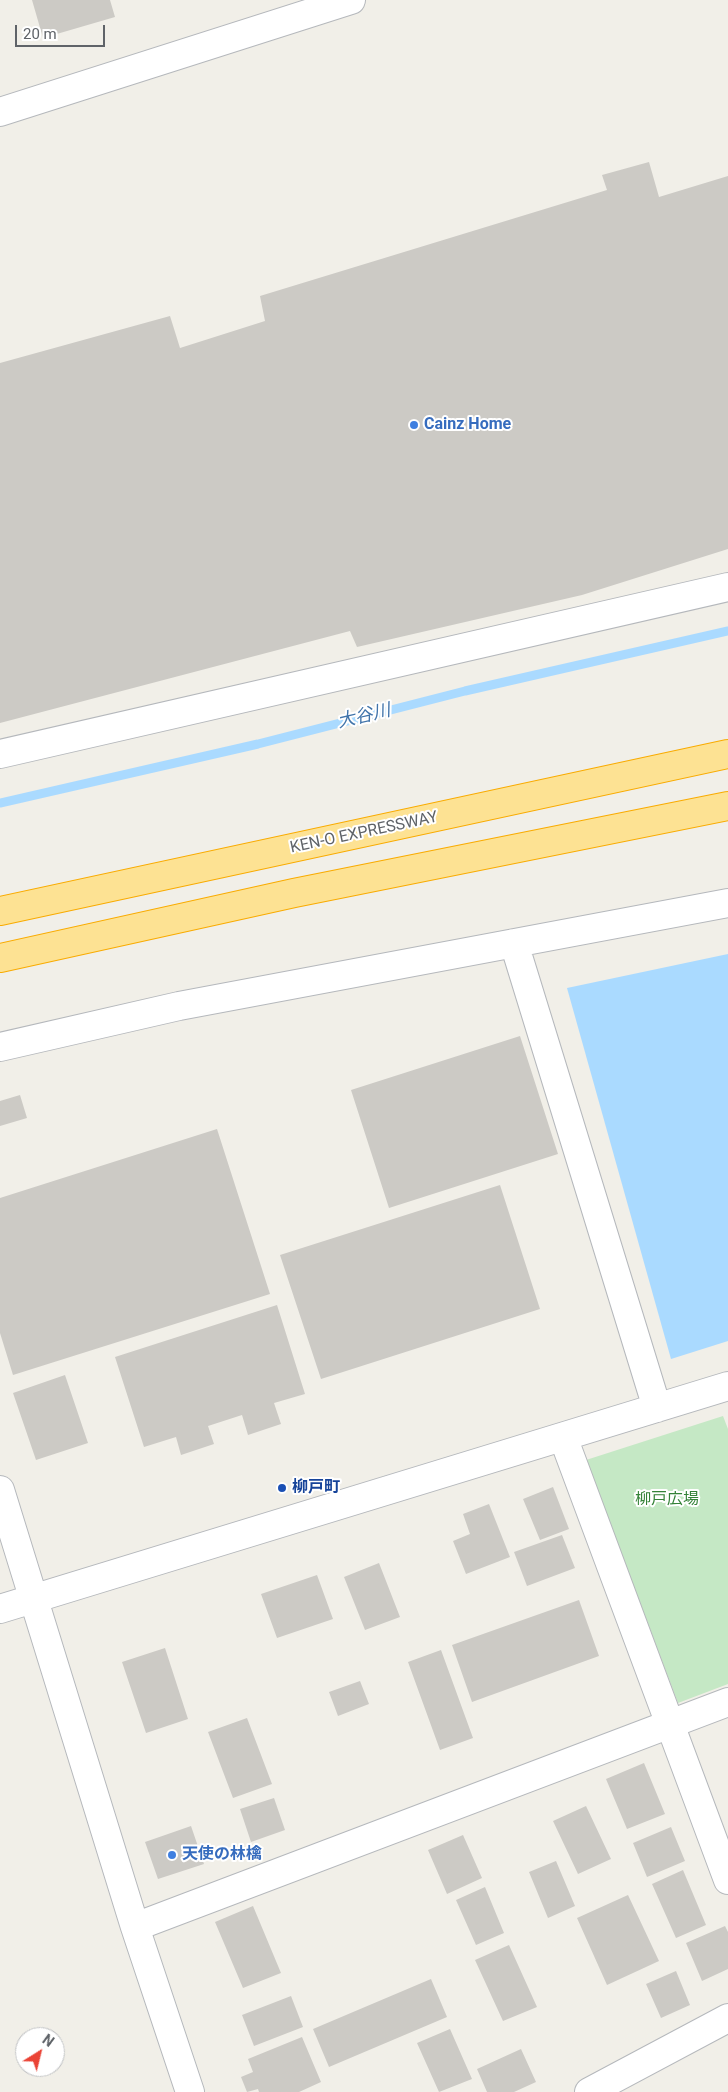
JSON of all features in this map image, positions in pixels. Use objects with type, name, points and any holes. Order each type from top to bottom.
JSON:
[{"type":"highway","name":"KEN-O EXPRESSWAY","points":[[0,911],[728,754]]},
{"type":"highway","points":[[0,958],[294,892],[728,806]]},
{"type":"street","points":[[0,112],[301,7],[351,0]]},
{"type":"street","points":[[0,754],[728,586]]},
{"type":"street","points":[[0,1047],[179,1006],[728,903]]},
{"type":"street","points":[[514,943],[657,1408]]},
{"type":"street","points":[[0,1609],[657,1408],[727,1390]]},
{"type":"street","points":[[563,1437],[728,1880]]},
{"type":"street","points":[[0,1490],[135,1927],[190,2092]]},
{"type":"street","points":[[135,1927],[728,1702]]},
{"type":"street","points":[[589,2092],[728,2018]]},
{"type":"green space","name":"柳戸広場","points":[[723,1416],[728,1429],[728,1684],[678,1703],[586,1460]]},
{"type":"water","points":[[728,954],[728,1341],[671,1359],[567,988]]},
{"type":"building","points":[[32,0],[110,0],[115,17],[43,38]]},
{"type":"building","points":[[649,162],[659,197],[728,176],[728,549],[582,595],[357,647],[350,631],[0,723],[0,363],[170,316],[180,348],[265,321],[260,296],[607,190],[602,175]]},
{"type":"building","points":[[520,1036],[558,1154],[389,1208],[351,1090]]},
{"type":"building","points":[[20,1095],[27,1118],[0,1126],[0,1101]]},
{"type":"building","points":[[217,1129],[270,1294],[13,1375],[0,1333],[0,1198]]},
{"type":"building","points":[[500,1185],[540,1309],[321,1379],[280,1255]]},
{"type":"building","points":[[277,1305],[305,1394],[274,1403],[281,1424],[248,1435],[242,1415],[208,1426],[214,1444],[181,1455],[176,1437],[144,1447],[115,1357]]},
{"type":"building","points":[[65,1375],[88,1443],[36,1460],[13,1393]]},
{"type":"building","points":[[553,1487],[569,1529],[540,1540],[523,1499]]},
{"type":"building","points":[[489,1504],[510,1557],[466,1574],[453,1541],[470,1534],[463,1514]]},
{"type":"building","points":[[562,1535],[575,1568],[527,1586],[514,1552]]},
{"type":"building","points":[[379,1563],[400,1617],[365,1630],[344,1577]]},
{"type":"building","points":[[317,1575],[333,1619],[277,1638],[261,1594]]},
{"type":"building","points":[[579,1600],[599,1656],[472,1702],[452,1645]]},
{"type":"building","points":[[165,1648],[188,1719],[146,1733],[122,1662]]},
{"type":"building","points":[[441,1650],[473,1738],[440,1750],[408,1662]]},
{"type":"building","points":[[360,1681],[369,1704],[338,1716],[329,1692]]},
{"type":"building","points":[[247,1718],[272,1784],[233,1798],[208,1732]]},
{"type":"building","points":[[644,1763],[665,1814],[627,1829],[606,1779]]},
{"type":"building","points":[[274,1798],[285,1830],[251,1842],[240,1809]]},
{"type":"building","points":[[586,1806],[611,1859],[578,1874],[553,1821]]},
{"type":"building","points":[[191,1826],[204,1864],[158,1879],[145,1842]]},
{"type":"building","points":[[671,1827],[685,1861],[647,1877],[633,1843]]},
{"type":"building","points":[[463,1835],[482,1878],[447,1894],[428,1850]]},
{"type":"building","points":[[556,1861],[575,1906],[548,1918],[529,1872]]},
{"type":"building","points":[[683,1870],[706,1925],[676,1938],[652,1884]]},
{"type":"building","points":[[485,1887],[504,1933],[476,1945],[456,1900]]},
{"type":"building","points":[[628,1895],[659,1961],[607,1985],[577,1918]]},
{"type":"building","points":[[253,1906],[281,1973],[243,1988],[215,1922]]},
{"type":"building","points":[[725,1926],[728,1932],[728,1969],[702,1981],[686,1943]]},
{"type":"building","points":[[509,1945],[537,2007],[503,2021],[475,1960]]},
{"type":"building","points":[[676,1971],[690,2005],[661,2018],[646,1984]]},
{"type":"building","points":[[431,1979],[447,2017],[329,2067],[313,2029]]},
{"type":"building","points":[[291,1996],[303,2027],[254,2046],[242,2015]]},
{"type":"building","points":[[450,2029],[472,2079],[439,2092],[417,2043]]},
{"type":"building","points":[[302,2037],[321,2082],[299,2092],[259,2092],[258,2089],[247,2092],[241,2077],[253,2072],[248,2059]]},
{"type":"building","points":[[521,2049],[536,2082],[514,2092],[487,2092],[477,2069]]},
{"type":"waterway","name":"大谷川","points":[[0,803],[258,744],[465,691],[728,631]]},
{"type":"place","name":"Cainz Home","points":[[414,425]]},
{"type":"place","name":"柳戸町","points":[[282,1488]]},
{"type":"place","name":"天使の林檎","points":[[172,1855]]}]
